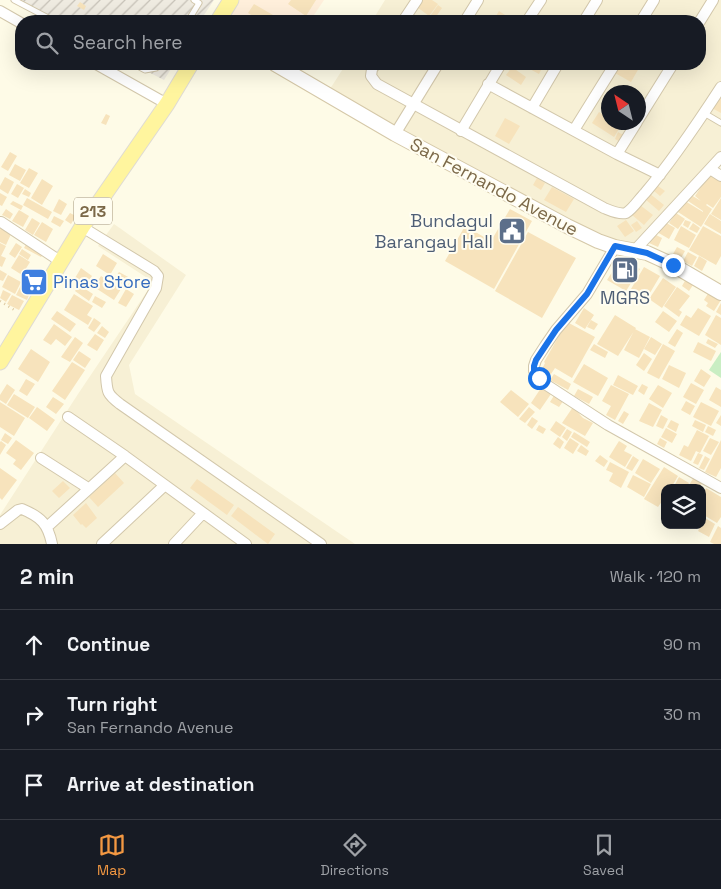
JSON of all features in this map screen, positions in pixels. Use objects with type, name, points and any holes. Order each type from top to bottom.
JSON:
[{"type":"main road","points":[[222,15],[231,0]]},
{"type":"main road","name":"213","points":[[0,362],[82,226],[167,104],[187,70]]},
{"type":"main road","name":"San Fernando Avenue","points":[[285,70],[395,134],[583,234],[615,246],[647,253],[673,265],[721,293]]},
{"type":"street","points":[[407,15],[417,0]]},
{"type":"street","points":[[469,15],[478,0]]},
{"type":"street","points":[[531,15],[540,0]]},
{"type":"street","points":[[588,15],[597,0]]},
{"type":"street","points":[[645,15],[654,0]]},
{"type":"street","points":[[704,15],[713,0]]},
{"type":"street","points":[[0,11],[15,20]]},
{"type":"street","points":[[107,70],[167,104]]},
{"type":"street","points":[[373,70],[371,74],[374,81],[413,104],[604,208],[618,213],[629,210],[660,175],[721,87]]},
{"type":"street","points":[[395,134],[434,70]]},
{"type":"street","points":[[460,130],[497,70]]},
{"type":"street","points":[[532,108],[554,70]]},
{"type":"street","points":[[574,130],[610,70]]},
{"type":"street","points":[[646,108],[669,70]]},
{"type":"street","points":[[488,84],[617,154],[660,175]]},
{"type":"street","points":[[617,154],[632,130]]},
{"type":"street","points":[[635,250],[721,156]]},
{"type":"street","points":[[710,168],[721,176]]},
{"type":"street","points":[[1,222],[60,261]]},
{"type":"street","points":[[82,226],[154,271],[158,276],[156,288],[106,376],[106,390],[112,398],[321,544]]},
{"type":"street","points":[[615,246],[587,294],[544,346],[536,360],[534,371],[542,382],[608,425],[721,488]]},
{"type":"street","points":[[68,417],[125,456],[242,543]]},
{"type":"street","points":[[47,527],[125,456]]},
{"type":"street","points":[[40,458],[88,488]]},
{"type":"street","points":[[102,544],[165,485]]},
{"type":"street","points":[[0,524],[22,509],[40,518],[47,527],[52,544]]},
{"type":"street","points":[[174,544],[203,513]]},
{"type":"lane","points":[[14,0],[43,15]]},
{"type":"lane","points":[[191,15],[198,1]]},
{"type":"lane","points":[[704,113],[721,123]]},
{"type":"path","points":[[0,302],[27,318]]},
{"type":"shaded area","points":[[12,0],[214,0],[204,15],[41,15]]},
{"type":"shaded area","points":[[240,0],[324,0],[314,15],[231,15]]},
{"type":"shaded area","points":[[385,0],[721,0],[721,155],[635,245],[612,240],[513,191],[330,89],[342,70],[706,70],[706,15],[376,15]]},
{"type":"shaded area","points":[[145,70],[170,70],[164,80]]},
{"type":"shaded area","points":[[114,224],[186,275],[129,365],[135,394],[355,544],[0,544],[0,515],[150,287],[152,281],[98,246]]},
{"type":"green space","points":[[721,352],[721,378],[709,370]]},
{"type":"building","points":[[291,0],[316,0],[307,15],[288,4]]},
{"type":"building","points":[[422,0],[432,0],[438,4],[430,15],[417,7]]},
{"type":"building","points":[[80,2],[86,6],[84,10],[77,6]]},
{"type":"building","points":[[254,4],[273,15],[251,15],[248,13]]},
{"type":"building","points":[[438,5],[442,8],[437,15],[431,15]]},
{"type":"building","points":[[499,11],[505,15],[497,15]]},
{"type":"building","points":[[510,70],[516,70],[526,77],[521,85],[506,75]]},
{"type":"building","points":[[532,70],[541,70],[539,74]]},
{"type":"building","points":[[617,70],[638,70],[631,82],[615,73]]},
{"type":"building","points":[[721,93],[721,113],[712,108]]},
{"type":"building","points":[[599,112],[601,113],[601,129],[592,123]]},
{"type":"building","points":[[106,114],[110,116],[106,125],[101,123]]},
{"type":"building","points":[[505,118],[520,126],[509,144],[495,136]]},
{"type":"building","points":[[603,130],[618,130],[614,137]]},
{"type":"building","points":[[618,132],[625,136],[622,143],[615,139]]},
{"type":"building","points":[[10,152],[17,156],[8,171],[1,167]]},
{"type":"building","points":[[15,164],[26,170],[20,181],[9,175]]},
{"type":"building","points":[[29,168],[38,173],[29,188],[20,183]]},
{"type":"building","points":[[711,172],[721,177],[721,197],[713,208],[706,205],[712,209],[701,227],[678,212],[685,201],[703,212],[688,201],[691,195],[701,201],[695,196]]},
{"type":"building","points":[[5,177],[14,182],[8,194],[0,189]]},
{"type":"building","points":[[537,178],[545,183],[541,190],[533,185]]},
{"type":"building","points":[[42,179],[53,186],[42,205],[31,198]]},
{"type":"building","points":[[17,184],[24,188],[18,198],[11,194]]},
{"type":"building","points":[[658,186],[665,191],[660,196],[654,191]]},
{"type":"building","points":[[552,187],[574,199],[566,212],[544,200]]},
{"type":"building","points":[[25,189],[31,193],[29,197],[22,194]]},
{"type":"building","points":[[0,193],[7,197],[2,206],[0,205]]},
{"type":"building","points":[[649,193],[664,205],[659,211],[645,199]]},
{"type":"building","points":[[27,198],[52,212],[48,219],[23,205]]},
{"type":"building","points":[[721,198],[721,220],[711,214]]},
{"type":"building","points":[[59,199],[67,204],[61,215],[53,211]]},
{"type":"building","points":[[13,201],[23,206],[21,210],[10,204]]},
{"type":"building","points":[[640,205],[653,215],[644,225],[632,215]]},
{"type":"building","points":[[6,209],[13,214],[10,219],[2,215]]},
{"type":"building","points":[[510,209],[532,221],[494,289],[445,261],[465,226],[491,241]]},
{"type":"building","points":[[19,210],[29,216],[23,227],[12,221]]},
{"type":"building","points":[[70,213],[76,216],[71,224],[65,220]]},
{"type":"building","points":[[676,213],[685,219],[678,229],[669,223]]},
{"type":"building","points":[[710,214],[721,221],[721,234],[704,224]]},
{"type":"building","points":[[54,216],[64,221],[60,227],[51,222]]},
{"type":"building","points":[[32,218],[40,223],[33,235],[25,230]]},
{"type":"building","points":[[626,220],[634,231],[625,237],[617,226]]},
{"type":"building","points":[[685,220],[691,222],[688,228],[683,225]]},
{"type":"building","points":[[637,221],[642,228],[636,232],[631,225]]},
{"type":"building","points":[[663,221],[675,228],[669,239],[657,232]]},
{"type":"building","points":[[42,222],[53,229],[46,242],[34,235]]},
{"type":"building","points":[[693,223],[700,228],[697,233],[689,229]]},
{"type":"building","points":[[681,226],[696,235],[689,248],[674,240]]},
{"type":"building","points":[[703,226],[721,236],[721,256],[716,265],[689,250]]},
{"type":"building","points":[[1,227],[12,232],[6,245],[0,242]]},
{"type":"building","points":[[528,232],[576,258],[542,318],[495,291]]},
{"type":"building","points":[[654,234],[662,238],[658,247],[649,243]]},
{"type":"building","points":[[27,242],[45,252],[41,257],[24,248]]},
{"type":"building","points":[[0,243],[6,246],[1,256],[6,258],[2,267],[0,266]]},
{"type":"building","points":[[16,243],[22,247],[15,258],[9,254]]},
{"type":"building","points":[[677,247],[685,251],[681,258],[673,254]]},
{"type":"building","points":[[22,249],[31,255],[28,260],[19,254]]},
{"type":"building","points":[[688,252],[697,257],[692,266],[683,261]]},
{"type":"building","points":[[103,254],[117,263],[110,275],[96,266]]},
{"type":"building","points":[[19,255],[30,262],[22,275],[11,268]]},
{"type":"building","points":[[699,256],[707,261],[702,271],[694,266]]},
{"type":"building","points":[[621,258],[640,269],[626,291],[607,280]]},
{"type":"building","points":[[644,267],[660,276],[647,298],[631,289]]},
{"type":"building","points":[[81,268],[92,276],[86,285],[75,278]]},
{"type":"building","points":[[0,270],[7,274],[3,281],[0,280]]},
{"type":"building","points":[[28,272],[39,279],[33,288],[22,281]]},
{"type":"building","points":[[119,272],[130,278],[125,286],[114,279]]},
{"type":"building","points":[[8,275],[21,282],[15,294],[2,287]]},
{"type":"building","points":[[101,276],[121,289],[114,300],[94,287]]},
{"type":"building","points":[[663,278],[676,287],[662,308],[649,299]]},
{"type":"building","points":[[686,279],[693,285],[689,291],[682,286]]},
{"type":"building","points":[[131,280],[138,285],[136,289],[128,285]]},
{"type":"building","points":[[21,285],[31,290],[27,300],[16,295]]},
{"type":"building","points":[[79,285],[93,294],[89,301],[75,291]]},
{"type":"building","points":[[677,287],[690,296],[679,310],[682,312],[679,317],[664,306]]},
{"type":"building","points":[[126,289],[134,294],[126,307],[118,303]]},
{"type":"building","points":[[3,290],[11,294],[6,302],[0,298]]},
{"type":"building","points":[[709,292],[721,300],[714,311],[706,306],[708,303],[704,300]]},
{"type":"building","points":[[74,294],[93,306],[87,315],[92,318],[88,325],[64,310]]},
{"type":"building","points":[[12,295],[24,301],[19,310],[7,304]]},
{"type":"building","points":[[95,296],[106,302],[102,308],[92,302]]},
{"type":"building","points":[[721,303],[721,315],[716,312]]},
{"type":"building","points":[[584,308],[594,315],[585,329],[575,323]]},
{"type":"building","points":[[698,308],[711,316],[699,336],[680,325],[686,315],[691,318]]},
{"type":"building","points":[[57,311],[76,324],[70,332],[51,319]]},
{"type":"building","points":[[663,311],[677,321],[669,332],[655,322]]},
{"type":"building","points":[[615,315],[636,328],[618,356],[597,344]]},
{"type":"building","points":[[716,315],[721,318],[721,345],[705,335]]},
{"type":"building","points":[[94,318],[101,323],[94,332],[88,328]]},
{"type":"building","points":[[591,320],[598,324],[594,330],[587,327]]},
{"type":"building","points":[[567,322],[595,337],[572,378],[555,368],[551,374],[542,369],[544,362]]},
{"type":"building","points":[[54,324],[72,337],[65,346],[56,339],[51,345],[43,340]]},
{"type":"building","points":[[102,326],[109,332],[105,338],[97,333]]},
{"type":"building","points":[[635,329],[650,337],[639,358],[624,350]]},
{"type":"building","points":[[677,329],[683,333],[675,347],[668,343]]},
{"type":"building","points":[[95,334],[104,340],[97,351],[87,345]]},
{"type":"building","points":[[75,337],[83,343],[70,362],[61,357]]},
{"type":"building","points":[[651,337],[662,344],[655,355],[644,349]]},
{"type":"building","points":[[708,339],[718,344],[715,348],[706,343]]},
{"type":"building","points":[[698,342],[716,351],[711,361],[693,352]]},
{"type":"building","points":[[594,344],[608,352],[605,358],[590,350]]},
{"type":"building","points":[[663,344],[675,351],[659,379],[647,373]]},
{"type":"building","points":[[31,349],[50,362],[38,382],[18,369]]},
{"type":"building","points":[[79,351],[91,359],[85,368],[73,360]]},
{"type":"building","points":[[644,353],[652,359],[644,371],[636,365]]},
{"type":"building","points":[[72,362],[85,370],[65,400],[52,391]]},
{"type":"building","points":[[584,364],[608,378],[598,396],[573,382]]},
{"type":"building","points":[[669,365],[686,373],[679,388],[662,379]]},
{"type":"building","points":[[701,369],[711,376],[704,387],[694,381]]},
{"type":"building","points":[[554,374],[571,384],[568,390],[550,380]]},
{"type":"building","points":[[618,375],[638,386],[633,395],[613,385]]},
{"type":"building","points":[[26,379],[35,384],[27,396],[19,391]]},
{"type":"building","points":[[691,383],[704,390],[696,404],[683,397]]},
{"type":"building","points":[[7,384],[15,390],[6,404],[0,400],[0,395]]},
{"type":"building","points":[[642,384],[648,387],[644,395],[638,391]]},
{"type":"building","points":[[611,385],[629,394],[615,420],[606,415],[611,406],[602,401]]},
{"type":"building","points":[[658,385],[672,393],[663,408],[649,399]]},
{"type":"building","points":[[716,387],[721,390],[721,407],[709,400]]},
{"type":"building","points":[[541,388],[551,394],[540,410],[531,403]]},
{"type":"building","points":[[578,389],[593,397],[589,404],[574,396]]},
{"type":"building","points":[[511,390],[529,404],[518,417],[500,402]]},
{"type":"building","points":[[14,394],[35,407],[28,418],[7,405]]},
{"type":"building","points":[[555,394],[564,400],[559,407],[550,402]]},
{"type":"building","points":[[53,397],[64,404],[56,414],[46,407]]},
{"type":"building","points":[[686,401],[695,406],[690,415],[681,410]]},
{"type":"building","points":[[0,402],[25,418],[14,436],[0,427]]},
{"type":"building","points":[[701,402],[719,411],[711,426],[693,417]]},
{"type":"building","points":[[649,403],[662,410],[653,427],[639,421]]},
{"type":"building","points":[[37,407],[55,420],[47,431],[29,418]]},
{"type":"building","points":[[529,407],[535,412],[525,423],[519,419]]},
{"type":"building","points":[[573,407],[583,418],[593,423],[585,436],[562,423]]},
{"type":"building","points":[[624,411],[629,414],[623,424],[618,421]]},
{"type":"building","points":[[661,415],[668,419],[663,429],[656,426]]},
{"type":"building","points":[[721,415],[721,426],[716,423]]},
{"type":"building","points":[[532,417],[538,421],[532,429],[527,425]]},
{"type":"building","points":[[671,420],[679,424],[676,432],[667,427]]},
{"type":"building","points":[[695,420],[706,425],[703,432],[692,426]]},
{"type":"building","points":[[556,421],[566,428],[560,437],[550,430]]},
{"type":"building","points":[[539,425],[546,429],[543,434],[536,430]]},
{"type":"building","points":[[708,426],[716,430],[713,436],[705,432]]},
{"type":"building","points":[[666,428],[677,434],[672,443],[661,437]]},
{"type":"building","points":[[567,429],[572,432],[567,441],[562,437]]},
{"type":"building","points":[[697,430],[709,436],[700,453],[696,451],[691,461],[679,455],[684,445],[688,447]]},
{"type":"building","points":[[574,432],[590,442],[587,447],[571,437]]},
{"type":"building","points":[[5,433],[12,438],[8,444],[1,440]]},
{"type":"building","points":[[558,437],[564,442],[560,449],[553,444]]},
{"type":"building","points":[[570,438],[579,444],[573,454],[564,448]]},
{"type":"building","points":[[660,438],[667,442],[664,448],[657,444]]},
{"type":"building","points":[[710,438],[719,442],[711,455],[703,451]]},
{"type":"building","points":[[16,440],[34,453],[21,470],[13,464],[16,460],[6,453]]},
{"type":"building","points":[[721,440],[721,468],[716,477],[705,472]]},
{"type":"building","points":[[619,441],[627,446],[624,451],[632,455],[625,467],[609,457]]},
{"type":"building","points":[[0,442],[6,445],[0,455]]},
{"type":"building","points":[[581,445],[589,451],[586,456],[577,451]]},
{"type":"building","points":[[698,453],[703,455],[698,465],[693,463]]},
{"type":"building","points":[[600,455],[608,461],[604,467],[595,461]]},
{"type":"building","points":[[633,456],[639,460],[632,471],[626,468]]},
{"type":"building","points":[[705,456],[710,459],[704,470],[699,468]]},
{"type":"building","points":[[643,459],[660,469],[651,483],[635,473]]},
{"type":"building","points":[[610,462],[629,472],[621,488],[609,481],[613,473],[606,470]]},
{"type":"building","points":[[664,467],[678,476],[673,484],[661,484],[661,503],[658,507],[644,499]]},
{"type":"building","points":[[0,468],[17,480],[2,500],[0,498]]},
{"type":"building","points":[[115,473],[124,483],[98,507],[89,497]]},
{"type":"building","points":[[633,475],[651,484],[644,497],[627,487]]},
{"type":"building","points":[[679,477],[689,483],[688,484],[675,484]]},
{"type":"building","points":[[694,477],[703,482],[702,484],[690,484]]},
{"type":"building","points":[[197,479],[234,505],[227,515],[190,488]]},
{"type":"building","points":[[63,481],[70,488],[59,498],[52,491]]},
{"type":"building","points":[[706,488],[721,497],[721,517],[717,523],[706,516]]},
{"type":"building","points":[[86,503],[97,518],[86,528],[73,515]]},
{"type":"building","points":[[238,507],[275,534],[268,544],[231,516]]},
{"type":"building","points":[[706,519],[715,524],[709,537],[698,531],[699,529],[706,529]]},
{"type":"building","points":[[718,526],[721,528],[721,544],[714,544],[710,542]]},
{"type":"place","name":"Bundagul Barangay Hall","points":[[512,231]]},
{"type":"place","name":"MGRS","points":[[625,270]]},
{"type":"place","name":"Pinas Store","points":[[34,282]]},
{"type":"route","points":[[539,378],[534,371],[534,366],[544,346],[587,294],[615,246],[647,253],[673,265]]}]
